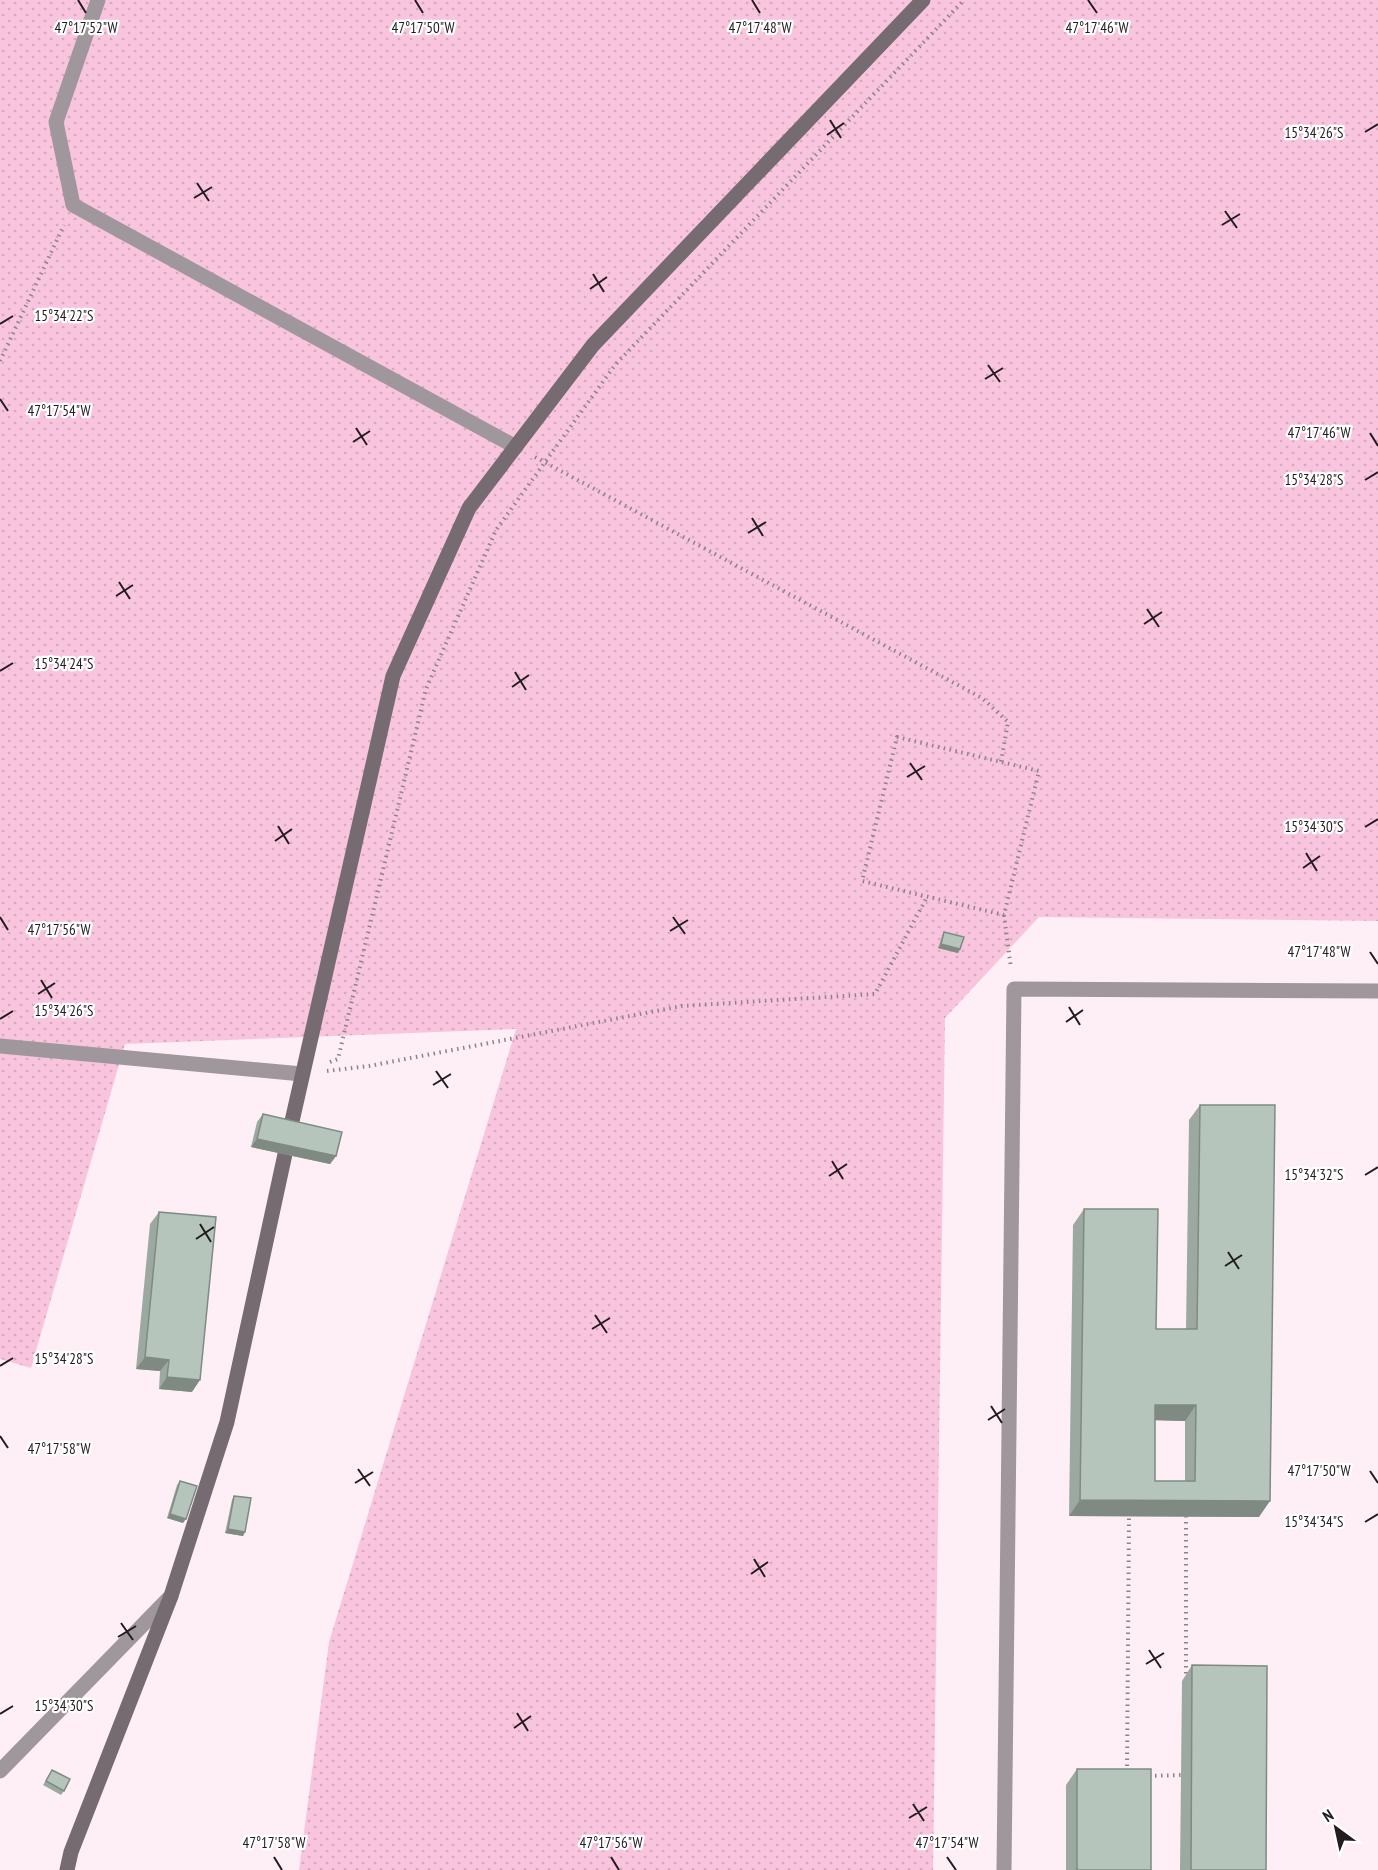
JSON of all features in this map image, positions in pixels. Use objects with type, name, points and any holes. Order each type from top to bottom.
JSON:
[{"type":"street","points":[[98,0],[56,122],[73,205],[516,447]]},
{"type":"street","points":[[290,1130],[393,676],[469,508],[593,345],[923,0]]},
{"type":"street","points":[[1004,1870],[1014,989],[1378,991]]},
{"type":"street","points":[[0,1046],[302,1074]]},
{"type":"street","points":[[67,1870],[71,1852],[171,1596],[227,1422],[285,1154]]},
{"type":"street","points":[[0,1771],[171,1596]]},
{"type":"path","points":[[302,1074],[338,1059],[426,689],[496,530],[615,365],[964,0]]},
{"type":"path","points":[[0,361],[73,205]]},
{"type":"path","points":[[516,447],[982,698],[1008,722],[1001,762]]},
{"type":"path","points":[[1005,915],[862,882],[897,737],[1040,771],[1005,915],[1014,989]]},
{"type":"path","points":[[302,1074],[369,1066],[682,1006],[875,994],[927,897]]},
{"type":"path","points":[[1127,1777],[1129,1516]]},
{"type":"path","points":[[1186,1516],[1186,1681]]},
{"type":"path","points":[[1138,1776],[1181,1775]]},
{"type":"shaded area","points":[[0,0],[1378,0],[1378,921],[1039,917],[945,1018],[933,1870],[299,1870],[329,1642],[516,1029],[125,1044],[31,1368],[0,1359]]},
{"type":"building","points":[[944,932],[964,937],[960,949],[941,944]]},
{"type":"building","points":[[1200,1105],[1275,1105],[1270,1501],[1080,1500],[1084,1209],[1158,1209],[1156,1329],[1197,1329]],"holes":[[[1155,1405],[1196,1405],[1195,1481],[1155,1481]]]},
{"type":"building","points":[[263,1114],[342,1132],[336,1156],[257,1139]]},
{"type":"building","points":[[159,1212],[216,1217],[200,1380],[167,1377],[169,1360],[145,1357]]},
{"type":"building","points":[[180,1481],[197,1486],[186,1519],[170,1514]]},
{"type":"building","points":[[234,1496],[251,1498],[245,1532],[228,1529]]},
{"type":"building","points":[[1192,1665],[1267,1666],[1266,1870],[1191,1870]]},
{"type":"building","points":[[1077,1769],[1151,1769],[1151,1870],[1077,1870]]},
{"type":"building","points":[[52,1770],[70,1779],[64,1791],[46,1781]]}]
